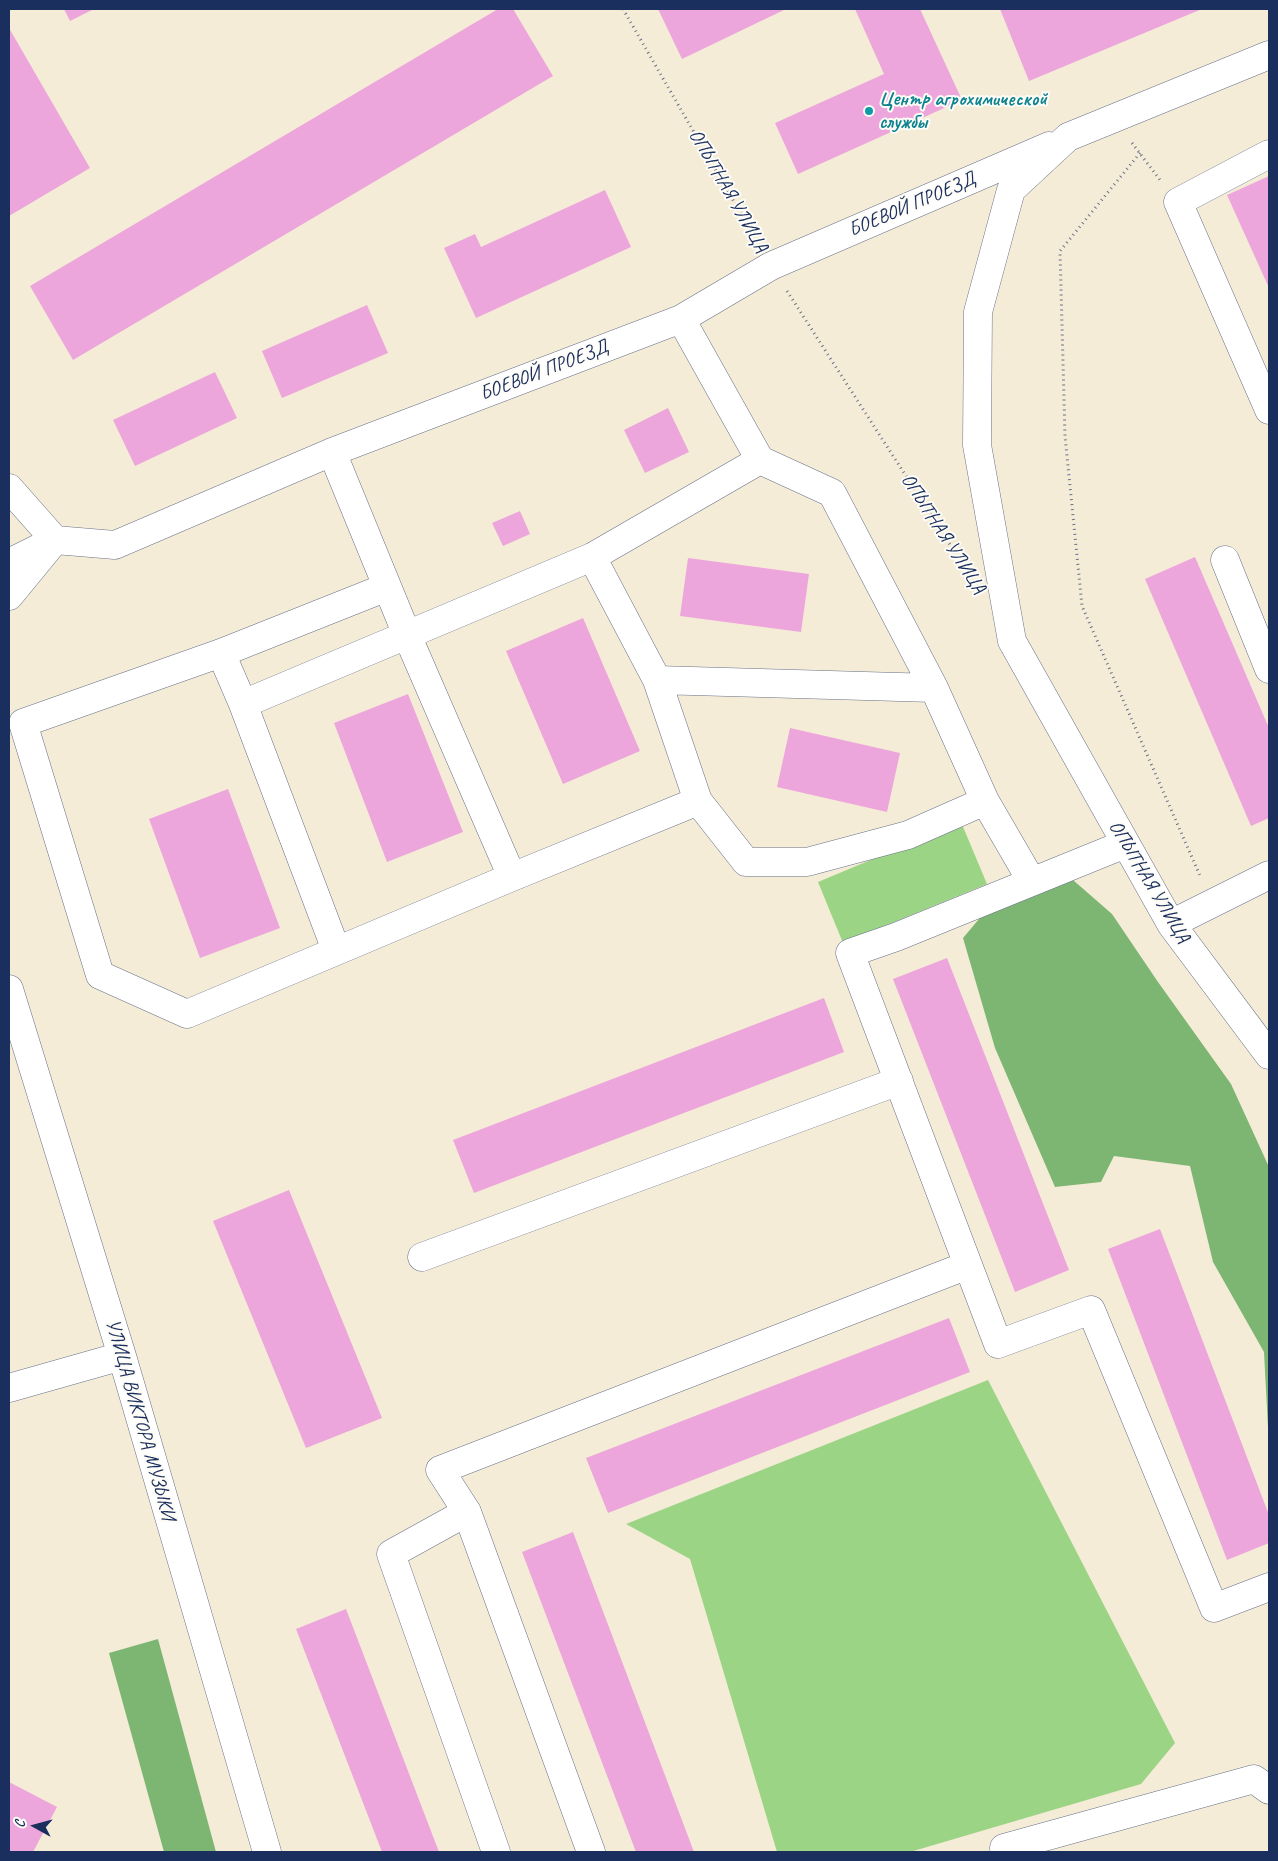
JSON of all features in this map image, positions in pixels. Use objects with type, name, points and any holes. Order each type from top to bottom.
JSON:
[{"type":"street","name":"БОЕВОЙ ПРОЕЗД","points":[[55,540],[115,544],[332,452],[681,319],[771,266],[1068,137],[1269,55]]},
{"type":"street","name":"БОЕВОЙ ПРОЕЗД","points":[[1012,642],[977,446],[978,312],[1011,190],[1068,137]]},
{"type":"street","points":[[1269,154],[1178,202],[1269,410]]},
{"type":"street","points":[[681,319],[760,460],[832,493],[934,688],[985,801],[1032,882]]},
{"type":"street","points":[[332,452],[407,635],[512,877]]},
{"type":"street","points":[[243,704],[592,556],[760,460]]},
{"type":"street","points":[[11,493],[55,540]]},
{"type":"street","points":[[9,563],[55,540]]},
{"type":"street","points":[[9,596],[55,540]]},
{"type":"street","points":[[592,556],[657,680],[698,801],[746,862],[807,862],[908,835],[985,801]]},
{"type":"street","points":[[1225,560],[1269,669]]},
{"type":"street","points":[[388,587],[221,653],[23,723],[100,976],[187,1014],[336,950],[698,801]]},
{"type":"street","name":"ОПЫТНАЯ УЛИЦА","points":[[1012,642],[1171,924],[1269,1055]]},
{"type":"street","points":[[221,653],[243,704],[336,950]]},
{"type":"street","points":[[657,680],[934,688]]},
{"type":"street","points":[[1125,844],[896,937],[850,952],[998,1344],[1091,1310],[1214,1608],[1269,1587]]},
{"type":"street","points":[[1171,924],[1269,875]]},
{"type":"street","name":"УЛИЦА ВИКТОРА МУЗЫКИ","points":[[9,989],[122,1356],[259,1832],[267,1852]]},
{"type":"street","points":[[422,1257],[899,1081]]},
{"type":"street","points":[[591,1852],[467,1512],[440,1470],[968,1265]]},
{"type":"street","points":[[9,1388],[122,1356]]},
{"type":"street","points":[[467,1512],[391,1554],[496,1852]]},
{"type":"street","points":[[1000,1851],[1254,1779],[1269,1790]]},
{"type":"path","name":"ОПЫТНАЯ УЛИЦА","points":[[623,9],[771,266],[969,575]]},
{"type":"path","points":[[1113,119],[1178,202]]},
{"type":"path","points":[[1140,153],[1060,251],[1066,445],[1082,606],[1212,903]]},
{"type":"green space","points":[[961,822],[987,884],[843,943],[818,882]]},
{"type":"green space","points":[[1073,880],[1112,914],[1231,1084],[1269,1167],[1269,1447],[1264,1352],[1213,1262],[1190,1166],[1114,1156],[1101,1182],[1055,1187],[995,1048],[963,938],[990,906]]},
{"type":"green space","points":[[988,1380],[1175,1743],[1141,1784],[910,1852],[777,1852],[690,1559],[626,1524]]},
{"type":"green space","points":[[158,1639],[216,1852],[164,1852],[109,1653]]},
{"type":"building","points":[[64,9],[94,9],[70,21]]},
{"type":"building","points":[[498,9],[513,9],[553,76],[73,360],[30,286]]},
{"type":"building","points":[[658,9],[786,9],[682,59]]},
{"type":"building","name":"Центр агрохимической службы","points":[[855,9],[920,9],[962,100],[798,174],[775,123],[884,74]]},
{"type":"building","points":[[1000,9],[1202,9],[1029,81]]},
{"type":"building","points":[[9,28],[90,168],[9,216]]},
{"type":"building","points":[[1269,176],[1269,288],[1227,195]]},
{"type":"building","points":[[605,190],[631,247],[476,318],[444,248],[475,234],[481,247]]},
{"type":"building","points":[[367,305],[388,353],[282,398],[262,351]]},
{"type":"building","points":[[215,372],[237,418],[135,466],[113,420]]},
{"type":"building","points":[[668,408],[689,452],[645,473],[624,430]]},
{"type":"building","points":[[520,511],[530,534],[503,546],[492,523]]},
{"type":"building","points":[[1195,557],[1269,728],[1269,818],[1251,826],[1145,579]]},
{"type":"building","points":[[688,558],[809,574],[801,632],[680,616]]},
{"type":"building","points":[[583,618],[640,751],[563,784],[506,651]]},
{"type":"building","points":[[408,694],[463,832],[387,862],[334,723]]},
{"type":"building","points":[[790,728],[900,753],[887,812],[777,787]]},
{"type":"building","points":[[228,789],[280,928],[200,958],[149,819]]},
{"type":"building","points":[[947,958],[1069,1270],[1015,1292],[893,979]]},
{"type":"building","points":[[824,998],[844,1052],[474,1193],[453,1140]]},
{"type":"building","points":[[289,1190],[382,1418],[306,1448],[213,1221]]},
{"type":"building","points":[[1160,1229],[1269,1515],[1269,1543],[1227,1560],[1108,1249]]},
{"type":"building","points":[[949,1318],[970,1372],[608,1513],[586,1458]]},
{"type":"building","points":[[573,1532],[694,1852],[636,1852],[522,1552]]},
{"type":"building","points":[[346,1609],[439,1852],[382,1852],[296,1629]]},
{"type":"building","points":[[9,1782],[57,1807],[33,1852],[9,1852]]},
{"type":"place","name":"Центр агрохимической службы","points":[[869,111]]}]
